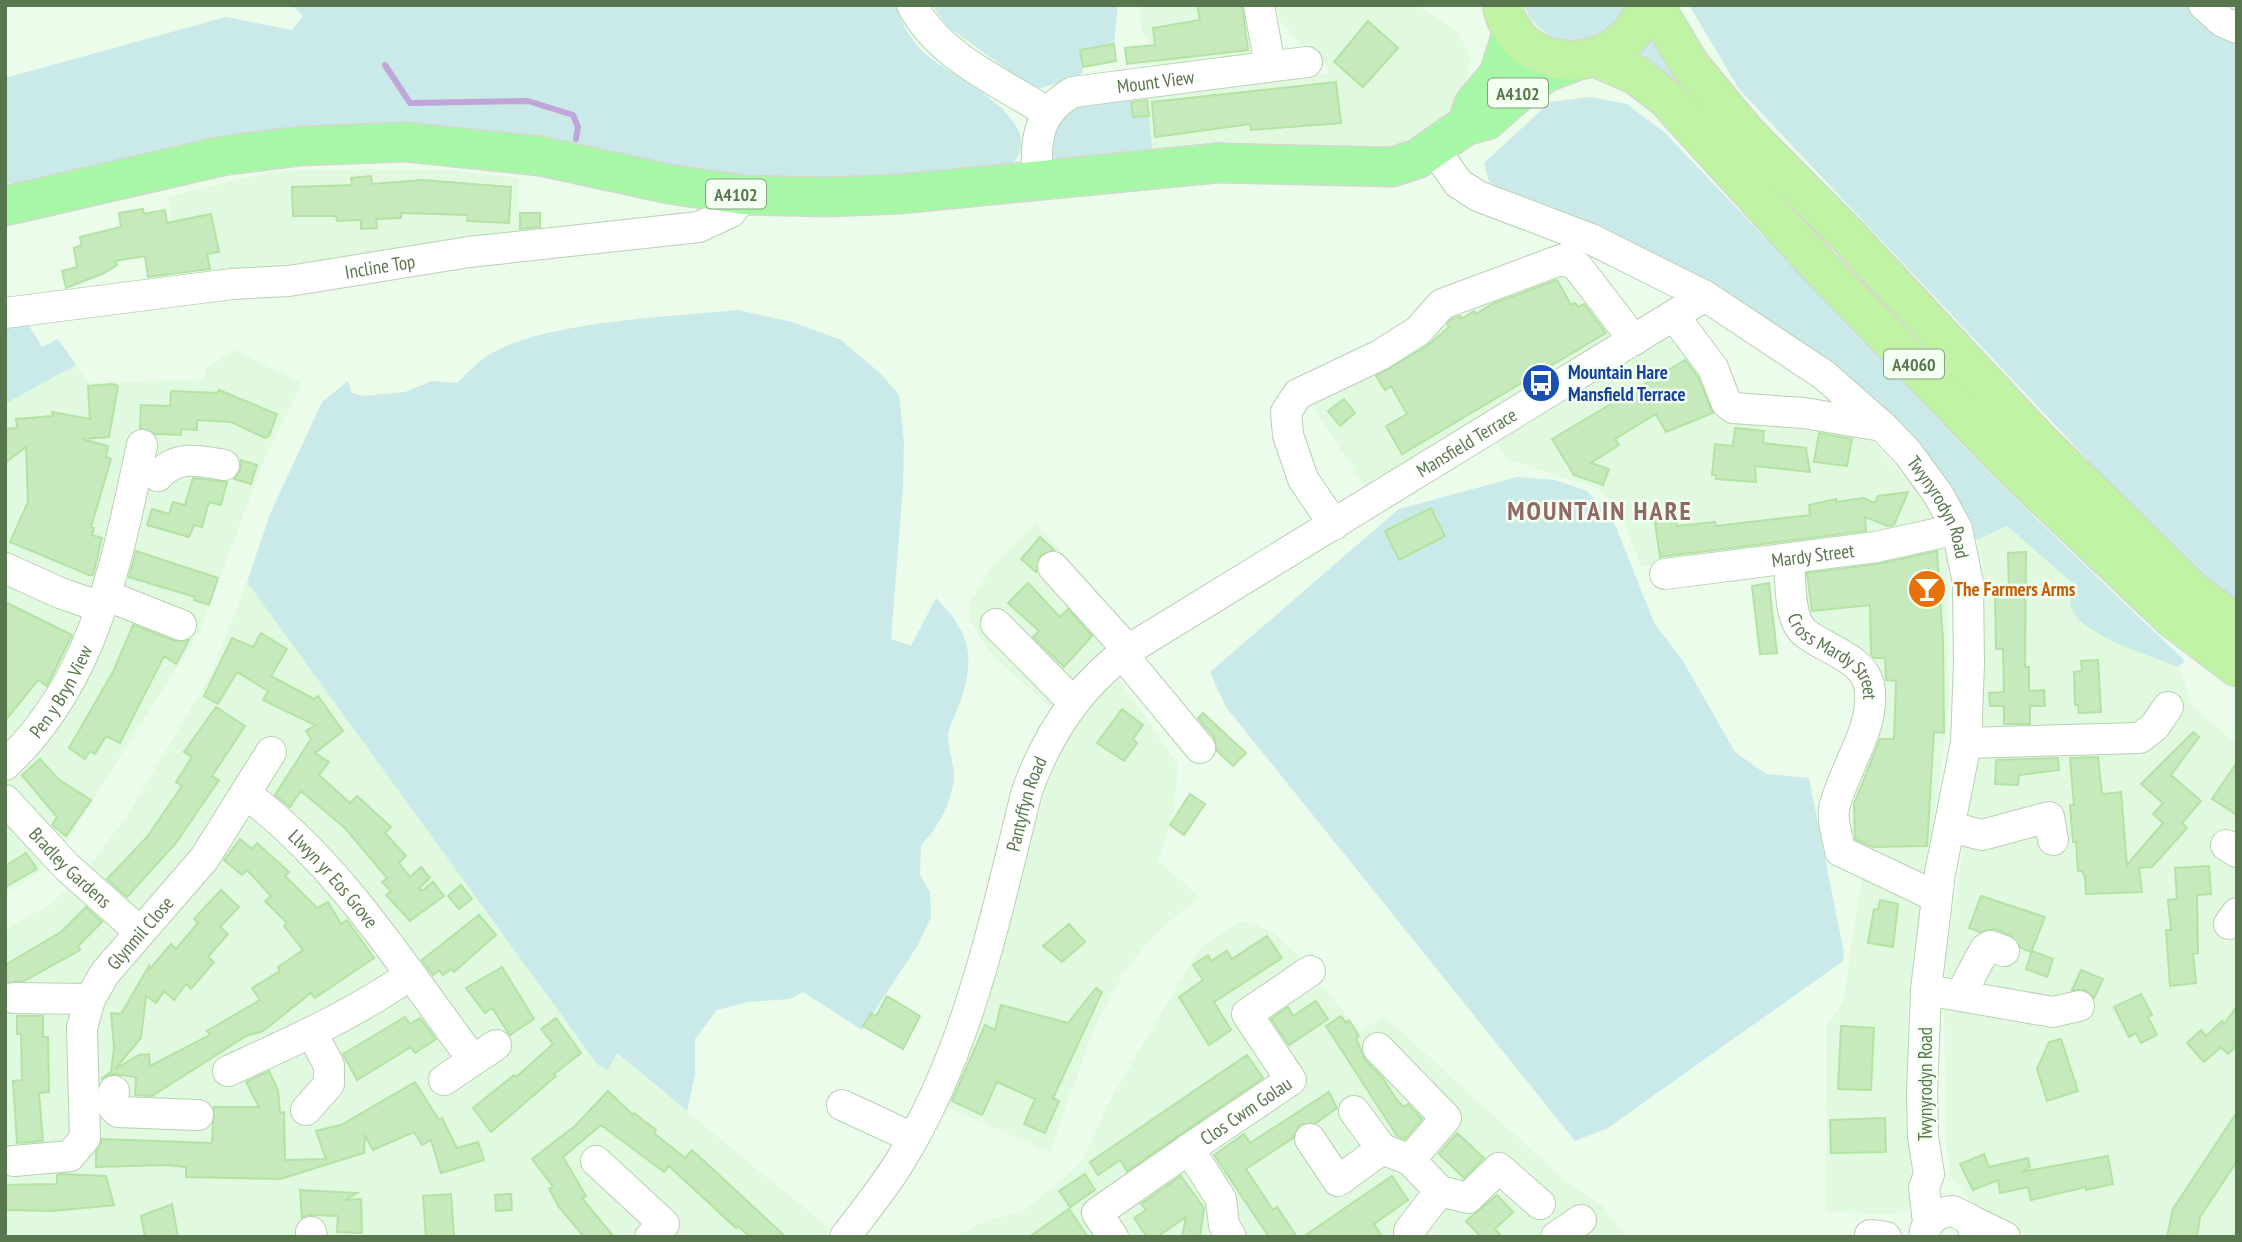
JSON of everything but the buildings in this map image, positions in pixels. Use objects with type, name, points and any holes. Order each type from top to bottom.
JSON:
[{"type":"highway","points":[[1503,13],[1529,47],[1550,58],[1585,60],[1616,49],[1632,34],[1646,5]]},
{"type":"highway","name":"A4060","points":[[1654,5],[1690,65],[1746,133],[1849,237],[2039,441],[2192,591],[2237,625]]},
{"type":"highway","name":"A4060","points":[[1585,60],[1636,75],[1666,98],[1817,264],[2014,468],[2172,618],[2237,667]]},
{"type":"main road","name":"A4102","points":[[1465,126],[1474,104],[1499,74],[1503,13]]},
{"type":"main road","name":"A4102","points":[[5,206],[222,156],[301,146],[406,142],[540,156],[668,184],[743,195],[827,197],[900,194],[1218,163],[1392,167],[1417,159],[1465,126],[1487,120],[1547,72],[1585,60]]},
{"type":"street","points":[[912,5],[927,31],[936,39],[1046,112],[1037,154],[1037,179]]},
{"type":"street","points":[[1259,5],[1270,66]]},
{"type":"street","points":[[2204,5],[2222,22],[2237,29]]},
{"type":"street","name":"Mount View","points":[[1046,112],[1055,102],[1073,92],[1307,62]]},
{"type":"street","name":"Twynyrodyn Road","points":[[1433,147],[1458,183],[1478,196],[1591,239],[1705,296],[1824,375],[1908,453],[1938,494],[1957,529],[1968,583],[1966,743],[1937,897],[1926,990],[1922,1104],[1923,1137],[1929,1174],[1924,1188],[1926,1230]]},
{"type":"street","name":"Incline Top","points":[[5,313],[232,284],[289,281],[469,252],[699,227],[731,212],[743,195]]},
{"type":"street","points":[[1334,526],[1303,479],[1288,435],[1286,412],[1298,394],[1380,355],[1418,331],[1442,304],[1563,260],[1577,266],[1585,275],[1634,340]]},
{"type":"street","name":"Mansfield Terrace","points":[[1373,502],[1705,296]]},
{"type":"street","points":[[1674,316],[1713,368],[1726,402],[1733,408],[1804,413],[1882,426]]},
{"type":"street","name":"Pen y Bryn View","points":[[5,765],[50,717],[92,637],[152,468],[165,468],[184,460],[224,465]]},
{"type":"street","name":"Pantyffyn Road","points":[[845,1237],[899,1163],[938,1089],[966,1018],[1027,790],[1040,756],[1073,702],[1095,677],[1125,652],[1373,502]]},
{"type":"street","name":"Mardy Street","points":[[1665,574],[1876,547],[1957,529]]},
{"type":"street","name":"Cross Mardy Street","points":[[1789,559],[1795,617],[1803,632],[1842,653],[1868,682],[1871,711],[1846,769],[1833,812],[1840,851],[1937,897]]},
{"type":"street","points":[[1053,567],[1125,652],[1200,748]]},
{"type":"street","points":[[5,568],[60,593],[103,601],[181,625]]},
{"type":"street","points":[[996,624],[1073,702]]},
{"type":"street","points":[[1966,743],[2140,738],[2155,726],[2168,707]]},
{"type":"street","name":"Glynmil Close","points":[[14,1161],[70,1156],[85,1138],[82,1028],[90,999],[105,973],[204,859],[271,752]]},
{"type":"street","name":"Llwyn yr Eos Grove","points":[[246,794],[276,816],[351,897],[410,975],[484,1053],[444,1080]]},
{"type":"street","name":"Bradley Gardens","points":[[5,800],[67,867],[140,932]]},
{"type":"street","points":[[1950,827],[1982,835],[2049,817],[2053,840]]},
{"type":"street","points":[[1961,994],[1985,949],[1990,946],[2004,951]]},
{"type":"street","name":"Clos Cwm Golau","points":[[1231,1237],[1224,1225],[1221,1199],[1199,1135],[1291,1080],[1247,1014],[1310,971]]},
{"type":"street","points":[[228,1071],[312,1034],[410,975]]},
{"type":"street","points":[[1926,990],[2053,1012],[2079,1006]]},
{"type":"street","points":[[14,998],[90,999]]},
{"type":"street","points":[[306,1110],[329,1084],[329,1065],[312,1034]]},
{"type":"street","points":[[1378,1048],[1446,1118],[1410,1160]]},
{"type":"street","points":[[83,1093],[116,1091],[113,1107],[118,1112],[198,1115]]},
{"type":"street","points":[[842,1105],[913,1138]]},
{"type":"street","points":[[1354,1111],[1382,1149],[1410,1160],[1440,1191],[1468,1198],[1499,1168],[1540,1204]]},
{"type":"street","points":[[1113,1237],[1097,1213],[1199,1135]]},
{"type":"street","points":[[1310,1139],[1338,1181],[1382,1149]]},
{"type":"street","points":[[596,1161],[664,1232]]},
{"type":"street","points":[[1929,1174],[1942,1180],[1969,1223],[2006,1237]]},
{"type":"street","points":[[1409,1237],[1409,1231],[1440,1191]]},
{"type":"street","name":"Twynyrodyn Road","points":[[1926,1230],[1943,1212],[1969,1223]]},
{"type":"street","points":[[1556,1237],[1581,1220]]},
{"type":"shaded area","points":[[292,5],[896,5],[917,46],[941,66],[978,89],[1011,118],[1020,134],[1020,150],[1010,167],[804,185],[705,179],[453,129],[342,124],[204,139],[21,183],[5,184],[5,78],[226,17],[292,30],[303,16]]},
{"type":"shaded area","points":[[932,5],[1118,5],[1114,44],[1080,50],[1083,73],[1042,88],[1031,87],[947,26]]},
{"type":"shaded area","points":[[1139,5],[1247,5],[1253,55],[1155,69],[1152,45],[1142,33]]},
{"type":"shaded area","points":[[1276,5],[1417,5],[1459,32],[1470,57],[1466,87],[1444,116],[1401,144],[1356,151],[1226,150],[1224,141],[1151,149],[1147,94],[1327,73],[1328,67],[1297,41],[1280,20]]},
{"type":"shaded area","points":[[1524,5],[1628,5],[1612,29],[1587,41],[1574,42],[1562,40],[1539,28]]},
{"type":"shaded area","points":[[1689,5],[2190,5],[2237,40],[2237,603],[2216,588],[2121,495],[1739,89]]},
{"type":"shaded area","points":[[1655,27],[1690,83],[1705,123],[1633,55]]},
{"type":"shaded area","points":[[1590,97],[1627,104],[1665,133],[1993,477],[2185,661],[2178,667],[2123,646],[2083,623],[2071,607],[2074,584],[2007,526],[1977,540],[1969,522],[1889,413],[1489,182],[1484,163],[1550,102]]},
{"type":"shaded area","points":[[1130,99],[1133,117],[1149,116],[1152,149],[1225,141],[1226,150],[1057,160],[1049,153],[1058,122],[1077,107]]},
{"type":"shaded area","points":[[448,170],[519,178],[519,240],[189,281],[167,197],[270,172]]},
{"type":"shaded area","points":[[1552,266],[1566,267],[1634,355],[1677,333],[1715,391],[1867,435],[1917,491],[1947,540],[1949,707],[1908,1006],[1907,1112],[1914,1207],[1893,1215],[1826,1211],[1827,1026],[1843,1002],[1865,856],[1851,849],[1854,769],[1878,716],[1805,613],[1800,550],[1641,566],[1618,506],[1599,489],[1507,459],[1483,421],[1366,489],[1310,402],[1456,305],[1463,316]]},
{"type":"shaded area","points":[[738,310],[792,322],[841,340],[881,374],[899,395],[904,442],[903,486],[891,639],[911,646],[936,598],[957,623],[963,635],[967,647],[968,673],[948,735],[954,773],[951,793],[939,822],[921,846],[920,875],[930,892],[931,917],[918,945],[862,1030],[803,992],[790,999],[748,1002],[717,1010],[695,1039],[695,1074],[687,1111],[617,1053],[608,1070],[597,1064],[247,582],[270,514],[322,402],[348,381],[352,393],[363,396],[405,392],[432,381],[457,383],[489,355],[541,335],[609,322]]},
{"type":"shaded area","points":[[25,319],[42,347],[58,339],[76,365],[5,404],[5,321]]},
{"type":"shaded area","points":[[235,350],[302,383],[262,465],[200,631],[70,836],[45,867],[5,892],[5,404],[76,365],[89,383],[203,379],[206,368]]},
{"type":"shaded area","points":[[1517,477],[1555,480],[1587,491],[1614,522],[1654,623],[1683,661],[1735,752],[1766,774],[1809,778],[1844,953],[1843,961],[1608,1128],[1575,1141],[1226,707],[1210,672],[1399,509]]},
{"type":"shaded area","points":[[1036,523],[1133,631],[1102,655],[1178,765],[1174,810],[1158,861],[1200,897],[1156,933],[1124,972],[1093,1031],[1050,1152],[946,1107],[989,995],[1039,809],[1058,754],[1072,727],[990,653],[970,620],[969,604],[990,569]]},
{"type":"shaded area","points":[[2007,526],[2075,584],[2092,628],[2178,667],[2195,709],[2237,744],[2237,1237],[2029,1237],[1975,1207],[1950,1175],[1946,1137],[1944,1010],[1947,948],[1979,749],[1983,571],[1977,540]]},
{"type":"shaded area","points":[[247,582],[597,1064],[616,1053],[830,1229],[823,1237],[5,1237],[5,930],[51,904],[90,865],[128,814],[210,676]]},
{"type":"shaded area","points":[[1238,922],[1252,923],[1272,932],[1297,954],[1360,1032],[1384,1016],[1567,1182],[1603,1206],[1625,1237],[956,1237],[978,1224],[1025,1210],[1080,1164],[1115,1091],[1200,948]]},
{"type":"waterway","points":[[385,65],[410,103],[528,101],[573,115],[578,127],[576,139]]},
{"type":"place","name":"Mountain Hare Mansfield Terrace","points":[[1541,383]]},
{"type":"place","name":"The Farmers Arms","points":[[1927,589]]},
{"type":"district","name":"MOUNTAIN HARE","points":[[1600,510]]}]
